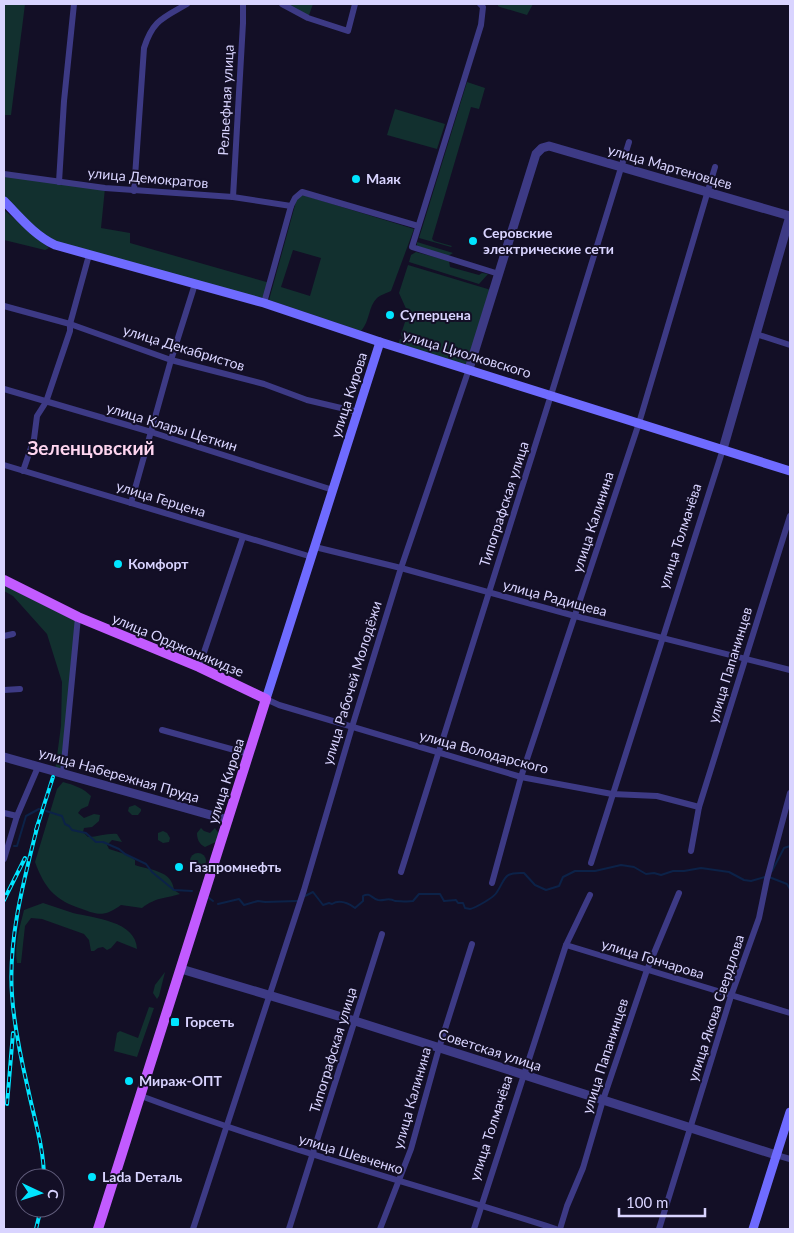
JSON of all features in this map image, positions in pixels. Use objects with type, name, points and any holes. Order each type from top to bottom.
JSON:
[{"type":"main road","name":"улица Циолковского","points":[[4,201],[44,240],[54,245],[264,303],[380,342],[723,448],[790,471]]},
{"type":"main road","name":"улица Кирова","points":[[98,1229],[380,342]]},
{"type":"main road","name":"улица Орджоникидзе","points":[[4,580],[78,617],[199,667],[266,699]]},
{"type":"main road","points":[[753,1229],[790,1112]]},
{"type":"street","points":[[59,182],[64,101],[74,4]]},
{"type":"street","points":[[134,191],[144,48],[149,32],[160,20],[187,4]]},
{"type":"street","name":"Рельефная улица","points":[[232,197],[243,23],[242,4]]},
{"type":"street","points":[[282,4],[308,18],[348,31],[355,4]]},
{"type":"street","points":[[481,6],[482,25],[412,247],[499,274]]},
{"type":"street","name":"Типографская улица","points":[[401,872],[629,142]]},
{"type":"street","name":"улица Мартеновцев","points":[[542,148],[549,146],[790,216]]},
{"type":"street","name":"улица Рабочей Молодёжи","points":[[193,1229],[304,890],[402,568],[470,369],[536,154],[542,148]]},
{"type":"street","name":"улица Калинина","points":[[492,883],[522,777],[640,423],[715,167]]},
{"type":"street","name":"улица Демократов","points":[[4,174],[134,191],[232,197],[291,206]]},
{"type":"street","points":[[264,303],[291,206],[295,198],[302,192],[418,226]]},
{"type":"street","name":"улица Толмачёва","points":[[591,863],[723,448],[790,216]]},
{"type":"street","points":[[23,471],[34,439],[37,416],[46,402],[70,331],[70,324],[88,255]]},
{"type":"street","points":[[131,503],[194,284]]},
{"type":"street","name":"улица Декабристов","points":[[4,306],[70,324],[171,360],[264,384],[307,400],[358,412]]},
{"type":"street","points":[[756,334],[790,345]]},
{"type":"street","name":"улица Клары Цеткин","points":[[4,389],[151,432],[333,490]]},
{"type":"street","name":"улица Герцена","points":[[4,465],[312,557]]},
{"type":"street","name":"улица Папанинцев","points":[[691,851],[699,807],[790,516]]},
{"type":"street","points":[[199,667],[243,537]]},
{"type":"street","name":"улица Радищева","points":[[315,547],[402,568],[575,616],[790,670]]},
{"type":"street","points":[[63,773],[78,617]]},
{"type":"street","points":[[4,636],[13,634]]},
{"type":"street","points":[[4,690],[20,689]]},
{"type":"street","name":"улица Володарского","points":[[266,699],[279,705],[352,728],[522,777],[612,794],[657,796],[699,807]]},
{"type":"street","points":[[162,730],[249,754]]},
{"type":"street","name":"улица Набережная Пруда","points":[[4,757],[228,820]]},
{"type":"street","points":[[4,860],[17,816],[38,767]]},
{"type":"street","name":"улица Якова Свердлова","points":[[659,1229],[731,996],[759,918],[767,879],[790,792]]},
{"type":"street","points":[[4,813],[17,816]]},
{"type":"street","name":"улица Папанинцев","points":[[560,1229],[586,1159],[602,1100],[647,970],[679,893]]},
{"type":"street","name":"улица Толмачёва","points":[[474,1229],[566,945],[590,895]]},
{"type":"street","name":"Типографская улица","points":[[289,1229],[382,934]]},
{"type":"street","name":"улица Калинина","points":[[380,1229],[412,1149],[439,1048],[472,944]]},
{"type":"street","name":"улица Гончарова","points":[[566,945],[790,1013]]},
{"type":"street","name":"Советская улица","points":[[181,969],[355,1021],[790,1159]]},
{"type":"street","name":"улица Шевченко","points":[[140,1096],[226,1127],[313,1155],[556,1229]]},
{"type":"green space","points":[[4,4],[25,4],[11,115],[4,115]]},
{"type":"green space","points":[[284,4],[313,4],[308,18]]},
{"type":"green space","points":[[498,4],[533,4],[527,15],[500,7]]},
{"type":"green space","points":[[467,82],[485,88],[479,109],[471,107],[432,239],[451,247],[419,238]]},
{"type":"green space","points":[[395,109],[445,124],[437,149],[387,135]]},
{"type":"green space","points":[[4,174],[105,188],[101,228],[130,233],[130,243],[270,283],[264,303],[55,245],[4,201]]},
{"type":"green space","points":[[303,195],[414,229],[391,291],[380,296],[374,302],[361,331],[269,300],[297,198]],"holes":[[[293,250],[321,258],[310,296],[281,287]]]},
{"type":"green space","points":[[4,210],[49,248],[45,250],[4,240]]},
{"type":"green space","points":[[417,242],[453,253],[448,256],[417,247]]},
{"type":"green space","points":[[416,252],[449,261],[450,267],[479,275],[482,273],[488,274],[479,284],[409,262],[411,255]]},
{"type":"green space","points":[[408,265],[491,290],[468,360],[409,342],[472,362],[469,369],[397,347],[400,339],[403,340],[401,334],[408,313],[399,293]]},
{"type":"green space","points":[[4,580],[78,617],[63,773],[55,771],[61,726],[62,682],[47,634],[13,596],[4,591]]},
{"type":"green space","points":[[63,782],[78,787],[91,796],[88,806],[81,809],[78,813],[84,818],[94,814],[100,815],[99,821],[92,827],[84,828],[83,832],[88,837],[117,834],[122,842],[112,840],[107,845],[109,849],[128,855],[135,860],[135,865],[159,872],[169,878],[174,890],[180,894],[156,900],[142,908],[121,905],[106,913],[98,914],[73,906],[52,892],[35,862],[57,789]]},
{"type":"green space","points":[[135,805],[141,811],[138,815],[132,815],[128,811],[129,807]]},
{"type":"green space","points":[[201,828],[210,833],[215,828],[219,834],[218,841],[205,847],[203,846],[197,835]]},
{"type":"green space","points":[[163,831],[170,838],[169,842],[163,843],[158,840],[158,833]]},
{"type":"green space","points":[[198,853],[206,861],[198,869],[190,861]]},
{"type":"green space","points":[[43,903],[73,913],[112,922],[130,932],[135,940],[137,949],[117,941],[107,950],[103,947],[91,951],[89,940],[84,934],[42,919],[31,918],[25,926],[21,963],[17,963],[17,942],[24,910]]},
{"type":"green space","points":[[165,972],[157,999],[153,993],[155,985]]},
{"type":"green space","points":[[149,1007],[154,1008],[137,1057],[114,1051],[117,1033],[120,1031],[138,1038]]},
{"type":"waterway","points":[[14,846],[17,846],[26,816],[39,809]]},
{"type":"waterway","points":[[46,811],[62,816],[65,824],[72,830],[86,833],[96,842],[103,842],[119,849],[146,864],[152,872],[174,890],[192,891]]},
{"type":"waterway","points":[[772,871],[784,848],[790,846]]},
{"type":"waterway","points":[[305,896],[313,892],[323,905],[341,902],[355,908],[363,901],[363,896],[365,895],[378,900],[413,901],[419,894],[440,894],[444,901],[456,900],[458,903],[463,903],[465,908],[470,909],[493,897],[506,877],[517,873],[524,873],[535,885],[546,890],[559,886],[563,877],[575,871],[595,871],[621,865],[634,867],[646,874],[654,873],[661,875],[673,871],[701,868],[729,872],[744,880],[751,881],[765,877]]},
{"type":"waterway","points":[[769,877],[787,884],[790,889]]},
{"type":"waterway","points":[[209,898],[213,901]]},
{"type":"waterway","points":[[218,904],[239,899],[244,905],[258,901],[297,901]]},
{"type":"railway","points":[[36,830],[53,777]]},
{"type":"railway","points":[[38,824],[18,909],[11,973],[16,1030],[41,1144],[44,1168]]},
{"type":"railway","points":[[4,900],[25,858]]},
{"type":"railway","points":[[7,1104],[13,1033]]},
{"type":"railway","points":[[36,1229],[39,1218]]},
{"type":"place","name":"Маяк","points":[[356,179]]},
{"type":"place","name":"Серовские электрические сети","points":[[473,241]]},
{"type":"place","name":"Суперцена","points":[[390,315]]},
{"type":"place","name":"Комфорт","points":[[118,564]]},
{"type":"place","name":"Газпромнефть","points":[[179,867]]},
{"type":"place","name":"Горсеть","points":[[175,1022]]},
{"type":"place","name":"Мираж-ОПТ","points":[[129,1081]]},
{"type":"place","name":"Lada Dеталь","points":[[92,1177]]},
{"type":"district","name":"Зеленцовский","points":[[91,448]]}]
